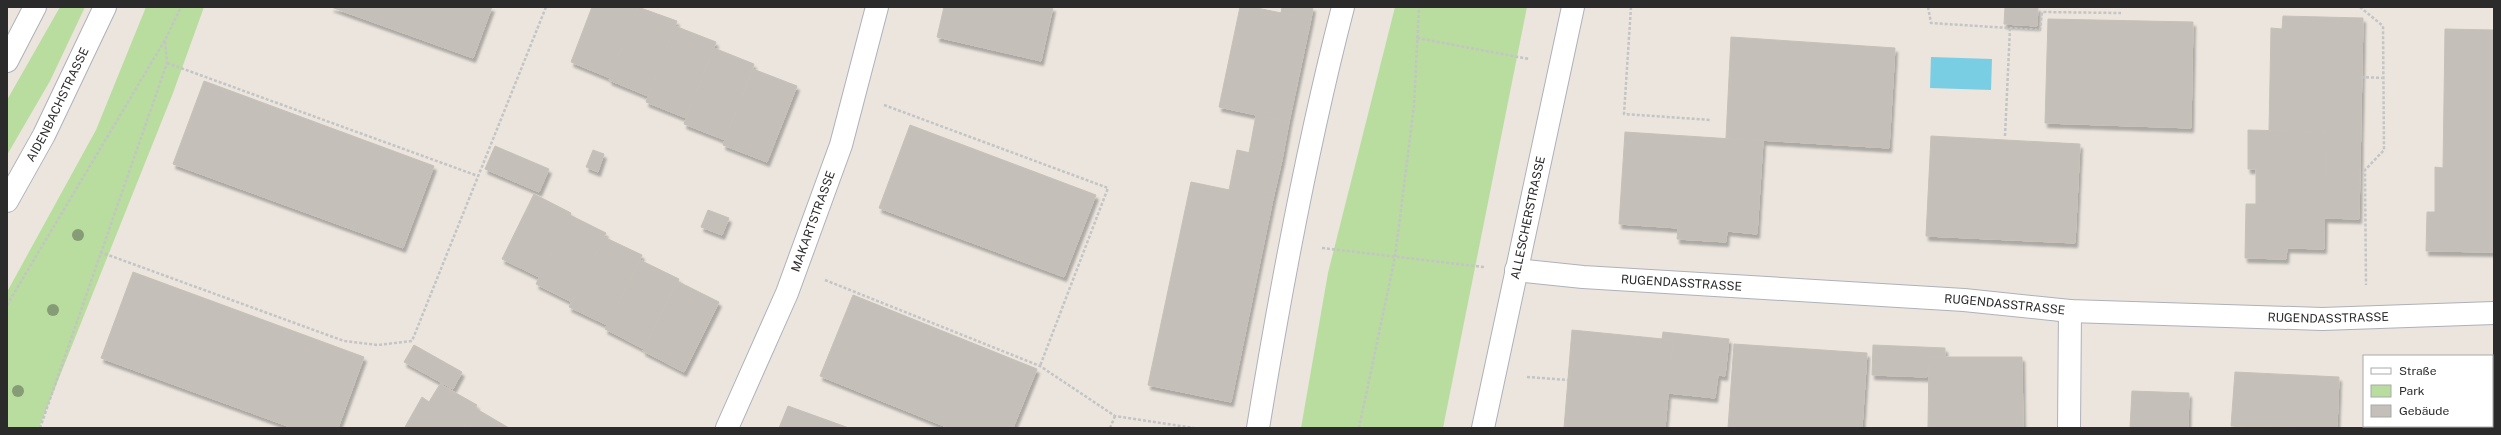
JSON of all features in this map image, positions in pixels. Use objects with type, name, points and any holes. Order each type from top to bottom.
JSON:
[{"type":"street","points":[[7,61],[34,7]]},
{"type":"street","name":"AIDENBACHSTRASSE","points":[[7,201],[44,135],[105,7]]},
{"type":"street","name":"MAKARTSTRASSE","points":[[727,428],[751,378],[796,269],[841,145],[877,7]]},
{"type":"street","points":[[1258,428],[1291,243],[1323,85],[1343,7]]},
{"type":"street","name":"ALLESCHERSTRASSE","points":[[1483,428],[1573,7]]},
{"type":"street","name":"RUGENDASSTRASSE","points":[[1516,270],[1583,277],[1964,300],[2070,311],[2322,319],[2494,313]]},
{"type":"street","points":[[2069,428],[2070,311]]},
{"type":"path","points":[[7,305],[165,40],[180,7]]},
{"type":"path","points":[[100,252],[344,341],[378,345],[412,340],[546,7]]},
{"type":"path","points":[[1359,428],[1395,257],[1414,106],[1419,7]]},
{"type":"path","points":[[1631,7],[1624,114],[1711,120]]},
{"type":"path","points":[[1928,7],[1931,23],[2040,30],[2042,12],[2121,13]]},
{"type":"path","points":[[2360,7],[2383,26],[2382,78],[2384,150],[2365,170],[2366,318]]},
{"type":"path","points":[[2006,136],[2010,28]]},
{"type":"path","points":[[1417,38],[1560,65]]},
{"type":"path","points":[[40,428],[167,63],[165,40]]},
{"type":"path","points":[[167,63],[478,176]]},
{"type":"path","points":[[2361,77],[2382,78]]},
{"type":"path","points":[[855,94],[1108,188],[1040,366]]},
{"type":"path","points":[[1291,243],[1395,257],[1516,270]]},
{"type":"path","points":[[796,269],[1040,366],[1115,416],[1194,428]]},
{"type":"path","points":[[1495,374],[1568,380]]},
{"type":"path","points":[[1110,428],[1115,416]]},
{"type":"green space","points":[[60,7],[85,7],[50,81],[7,155],[7,100]]},
{"type":"green space","points":[[146,7],[204,7],[173,93],[39,428],[7,428],[7,292],[96,130]]},
{"type":"green space","points":[[1395,7],[1527,7],[1443,428],[1301,428],[1328,273]]},
{"type":"water","points":[[1931,57],[1992,59],[1991,90],[1930,88]]},
{"type":"building","points":[[331,7],[492,7],[473,58]]},
{"type":"building","points":[[592,7],[638,7],[610,78],[571,62]]},
{"type":"building","points":[[638,7],[677,21],[648,96],[609,80]]},
{"type":"building","points":[[944,7],[1053,7],[1041,61],[937,37]]},
{"type":"building","points":[[1240,7],[1252,7],[1311,19],[1289,122],[1219,107]]},
{"type":"building","points":[[1282,7],[1313,7],[1311,19],[1281,13]]},
{"type":"building","points":[[2005,7],[2038,7],[2037,26],[2004,24]]},
{"type":"building","points":[[2283,16],[2363,18],[2359,219],[2324,218],[2326,132],[2269,131],[2271,28],[2282,29]]},
{"type":"building","points":[[2048,19],[2193,22],[2191,128],[2045,123]]},
{"type":"building","points":[[675,26],[716,42],[686,118],[646,102]]},
{"type":"building","points":[[2445,29],[2494,30],[2494,252],[2426,251],[2427,212],[2435,212],[2435,167],[2443,168]]},
{"type":"building","points":[[1731,37],[1895,48],[1889,148],[1726,138]]},
{"type":"building","points":[[714,48],[754,64],[725,140],[684,124]]},
{"type":"building","points":[[753,69],[797,86],[767,162],[723,145]]},
{"type":"building","points":[[204,81],[434,166],[403,248],[173,164]]},
{"type":"building","points":[[1256,115],[1289,122],[1282,160],[1249,153]]},
{"type":"building","points":[[910,125],[1096,195],[1064,277],[879,208]]},
{"type":"building","points":[[2248,130],[2326,132],[2324,249],[2287,248],[2286,259],[2245,258],[2246,204],[2256,204],[2256,169],[2248,169]]},
{"type":"building","points":[[1625,132],[1763,141],[1757,234],[1727,231],[1726,242],[1677,239],[1678,228],[1619,224]]},
{"type":"building","points":[[1931,136],[2080,144],[2075,243],[1926,236]]},
{"type":"building","points":[[495,146],[549,169],[539,192],[485,169]]},
{"type":"building","points":[[593,150],[604,154],[598,172],[586,167]]},
{"type":"building","points":[[1237,150],[1282,160],[1273,199],[1229,190]]},
{"type":"building","points":[[1191,182],[1273,199],[1231,402],[1148,385]]},
{"type":"building","points":[[534,194],[571,213],[539,277],[502,259]]},
{"type":"building","points":[[708,210],[729,218],[722,235],[701,227]]},
{"type":"building","points":[[570,215],[606,233],[572,302],[536,284]]},
{"type":"building","points":[[604,237],[642,255],[607,325],[569,307]]},
{"type":"building","points":[[640,260],[679,279],[644,349],[605,329]]},
{"type":"building","points":[[133,272],[364,357],[338,428],[293,428],[101,358]]},
{"type":"building","points":[[677,281],[719,302],[684,372],[643,351]]},
{"type":"building","points":[[853,295],[1037,369],[1013,428],[949,428],[820,376]]},
{"type":"building","points":[[1572,330],[1673,340],[1665,428],[1564,428]]},
{"type":"building","points":[[1663,332],[1729,339],[1725,376],[1718,375],[1715,398],[1668,393],[1673,340],[1662,339]]},
{"type":"building","points":[[1734,344],[1867,353],[1862,428],[1728,428]]},
{"type":"building","points":[[414,345],[462,372],[453,389],[404,362]]},
{"type":"building","points":[[1873,345],[1945,348],[1945,357],[1929,357],[1927,377],[1872,375]]},
{"type":"building","points":[[1929,357],[2022,357],[2023,428],[1928,428]]},
{"type":"building","points":[[2235,372],[2339,377],[2337,428],[2231,426]]},
{"type":"building","points":[[440,384],[477,405],[463,428],[405,427],[422,397],[429,402]]},
{"type":"building","points":[[2132,391],[2189,393],[2188,428],[2130,428]]},
{"type":"building","points":[[788,406],[849,428],[779,428]]},
{"type":"building","points":[[475,408],[509,428],[463,428]]},
{"type":"building","points":[[2494,413],[2493,428],[2378,428],[2493,427]]}]
